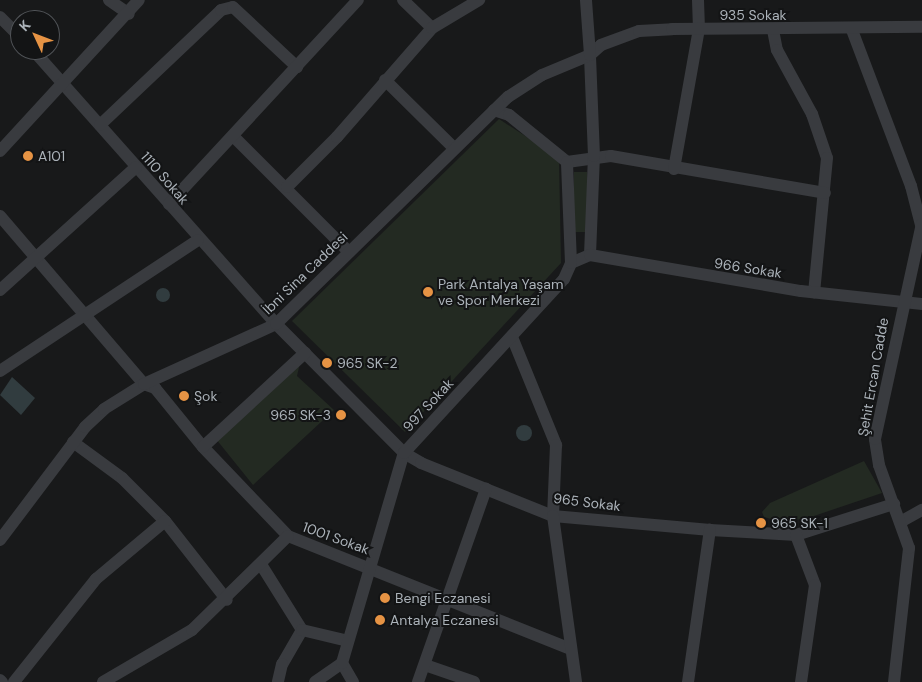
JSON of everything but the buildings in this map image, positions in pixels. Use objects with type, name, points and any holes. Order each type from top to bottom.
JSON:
[{"type":"street","points":[[109,0],[134,8]]},
{"type":"street","points":[[0,151],[134,8],[150,0]]},
{"type":"street","points":[[169,204],[358,0]]},
{"type":"street","points":[[403,0],[432,28]]},
{"type":"street","points":[[287,187],[432,28],[479,0]]},
{"type":"street","points":[[494,110],[509,115],[567,162],[571,263],[590,255],[594,156],[586,0]]},
{"type":"street","points":[[674,169],[699,29],[698,0]]},
{"type":"street","points":[[100,125],[220,5],[233,7],[297,67]]},
{"type":"street","points":[[0,17],[10,27]]},
{"type":"street","name":"935 Sokak","points":[[590,55],[601,45],[639,31],[699,29],[852,30],[906,24],[922,27]]},
{"type":"street","points":[[773,30],[777,50],[821,136],[827,158],[814,292]]},
{"type":"street","points":[[852,30],[911,186],[921,224]]},
{"type":"street","name":"İbni Sina Caddesi","points":[[0,540],[73,442],[104,409],[144,384],[276,324],[454,148],[521,86],[590,55]]},
{"type":"street","name":"1110 Sokak","points":[[43,60],[65,83],[198,240],[276,324]]},
{"type":"street","points":[[385,80],[454,148]]},
{"type":"street","points":[[233,136],[287,187],[349,252]]},
{"type":"street","points":[[567,162],[594,156],[824,193]]},
{"type":"street","points":[[0,290],[136,167]]},
{"type":"street","name":"1001 Sokak","points":[[0,216],[37,256],[82,314],[144,384],[155,388],[203,447],[288,536],[368,565],[568,648]]},
{"type":"street","name":"Şehit Ercan Cadde","points":[[894,682],[909,577],[910,548],[902,521],[879,465],[875,439],[921,224]]},
{"type":"street","points":[[0,371],[82,314],[198,240]]},
{"type":"street","name":"966 Sokak","points":[[590,255],[814,292],[890,303],[903,301],[922,304]]},
{"type":"street","name":"997 Sokak","points":[[342,663],[368,565],[404,453],[564,279],[571,263]]},
{"type":"street","name":"965 Sokak","points":[[276,324],[404,453],[554,516],[710,530],[796,535],[894,504]]},
{"type":"street","points":[[512,337],[556,445],[554,516],[568,648],[576,682]]},
{"type":"street","points":[[203,447],[306,353]]},
{"type":"street","points":[[73,442],[122,478],[165,520],[227,600]]},
{"type":"street","points":[[418,682],[486,489]]},
{"type":"street","points":[[902,521],[922,510]]},
{"type":"street","points":[[14,682],[96,580],[165,520]]},
{"type":"street","points":[[688,682],[710,530]]},
{"type":"street","points":[[796,535],[815,585],[801,682]]},
{"type":"street","points":[[103,682],[192,630],[262,566],[288,536]]},
{"type":"street","points":[[262,566],[302,630],[348,641]]},
{"type":"street","points":[[278,682],[282,664],[302,630]]},
{"type":"street","points":[[315,682],[342,663],[353,682]]},
{"type":"street","points":[[425,664],[474,682]]},
{"type":"shaded area","name":"Park Antalya Yaşam ve Spor Merkezi","points":[[499,119],[559,158],[561,263],[405,432],[292,321]]},
{"type":"shaded area","points":[[574,172],[587,172],[587,232],[574,232]]},
{"type":"shaded area","points":[[160,288],[166,288],[170,295],[166,302],[160,302],[156,298],[156,292]]},
{"type":"shaded area","points":[[300,363],[297,376],[334,410],[253,485],[216,439]]},
{"type":"shaded area","points":[[12,377],[35,398],[21,415],[0,395]]},
{"type":"shaded area","points":[[524,425],[530,427],[532,433],[530,439],[524,441],[518,439],[516,433],[518,427]]},
{"type":"shaded area","points":[[864,461],[882,493],[808,518],[782,522],[764,517],[762,512],[770,503]]},
{"type":"place","name":"A101","points":[[28,156]]},
{"type":"place","name":"Park Antalya Yaşam ve Spor Merkezi","points":[[428,292]]},
{"type":"place","name":"965 SK-2","points":[[327,363]]},
{"type":"place","name":"Şok","points":[[184,396]]},
{"type":"place","name":"965 SK-3","points":[[341,415]]},
{"type":"place","name":"965 SK-1","points":[[761,523]]},
{"type":"place","name":"Bengi Eczanesi","points":[[385,598]]},
{"type":"place","name":"Antalya Eczanesi","points":[[380,620]]}]
